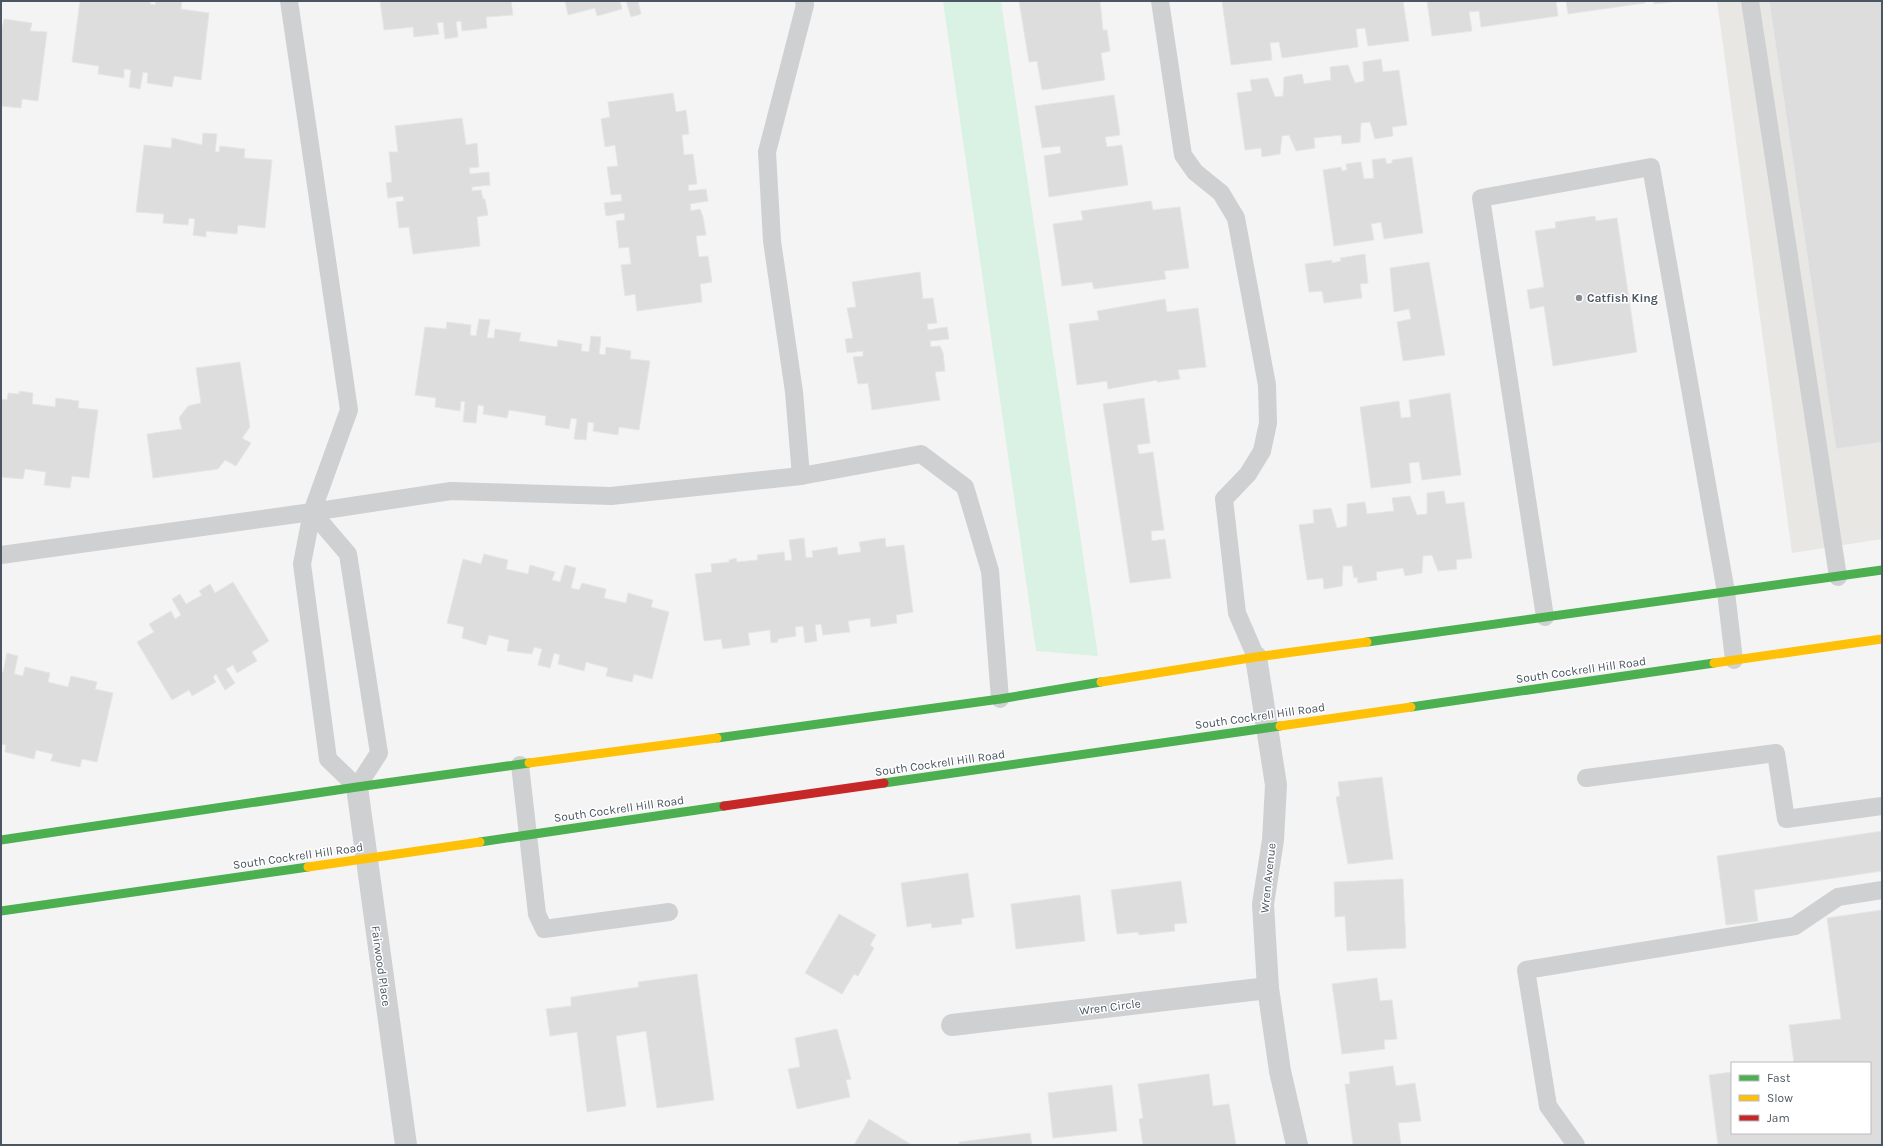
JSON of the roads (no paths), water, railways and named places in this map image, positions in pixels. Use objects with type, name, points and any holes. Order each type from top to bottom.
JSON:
[{"type":"main road","points":[[1,840],[357,787],[1000,699],[1256,657],[1882,570]]},
{"type":"main road","name":"South Cockrell Hill Road","points":[[1,911],[1882,639]]},
{"type":"street","name":"Wren Avenue","points":[[1256,657],[1276,784],[1272,840],[1263,904],[1268,988],[1280,1071],[1298,1145]]},
{"type":"street","name":"Fairwood Place","points":[[357,787],[406,1145]]},
{"type":"street","name":"Wren Circle","points":[[952,1025],[1268,988]]},
{"type":"lane","points":[[289,1],[349,410],[312,512],[302,564],[328,759],[357,787],[379,753],[356,602],[348,554],[312,512]]},
{"type":"lane","points":[[801,476],[794,392],[772,241],[767,152],[805,5],[804,1]]},
{"type":"lane","points":[[1160,1],[1183,154],[1195,172],[1220,193],[1236,218],[1267,385],[1268,424],[1262,451],[1248,474],[1224,499],[1237,613],[1256,657]]},
{"type":"lane","points":[[1750,1],[1838,577]]},
{"type":"lane","points":[[1545,617],[1481,198],[1651,167],[1726,592],[1734,660]]},
{"type":"lane","points":[[1,555],[312,512],[451,491],[612,496],[801,476],[921,454],[964,487],[990,571],[1000,699]]},
{"type":"lane","points":[[1586,778],[1776,753],[1786,819],[1882,806]]},
{"type":"lane","points":[[520,764],[537,914],[544,929],[669,912]]},
{"type":"lane","points":[[1576,1145],[1548,1106],[1526,970],[1795,926],[1838,897],[1882,890]]},
{"type":"place","name":"Catfish King","points":[[1579,298]]}]
